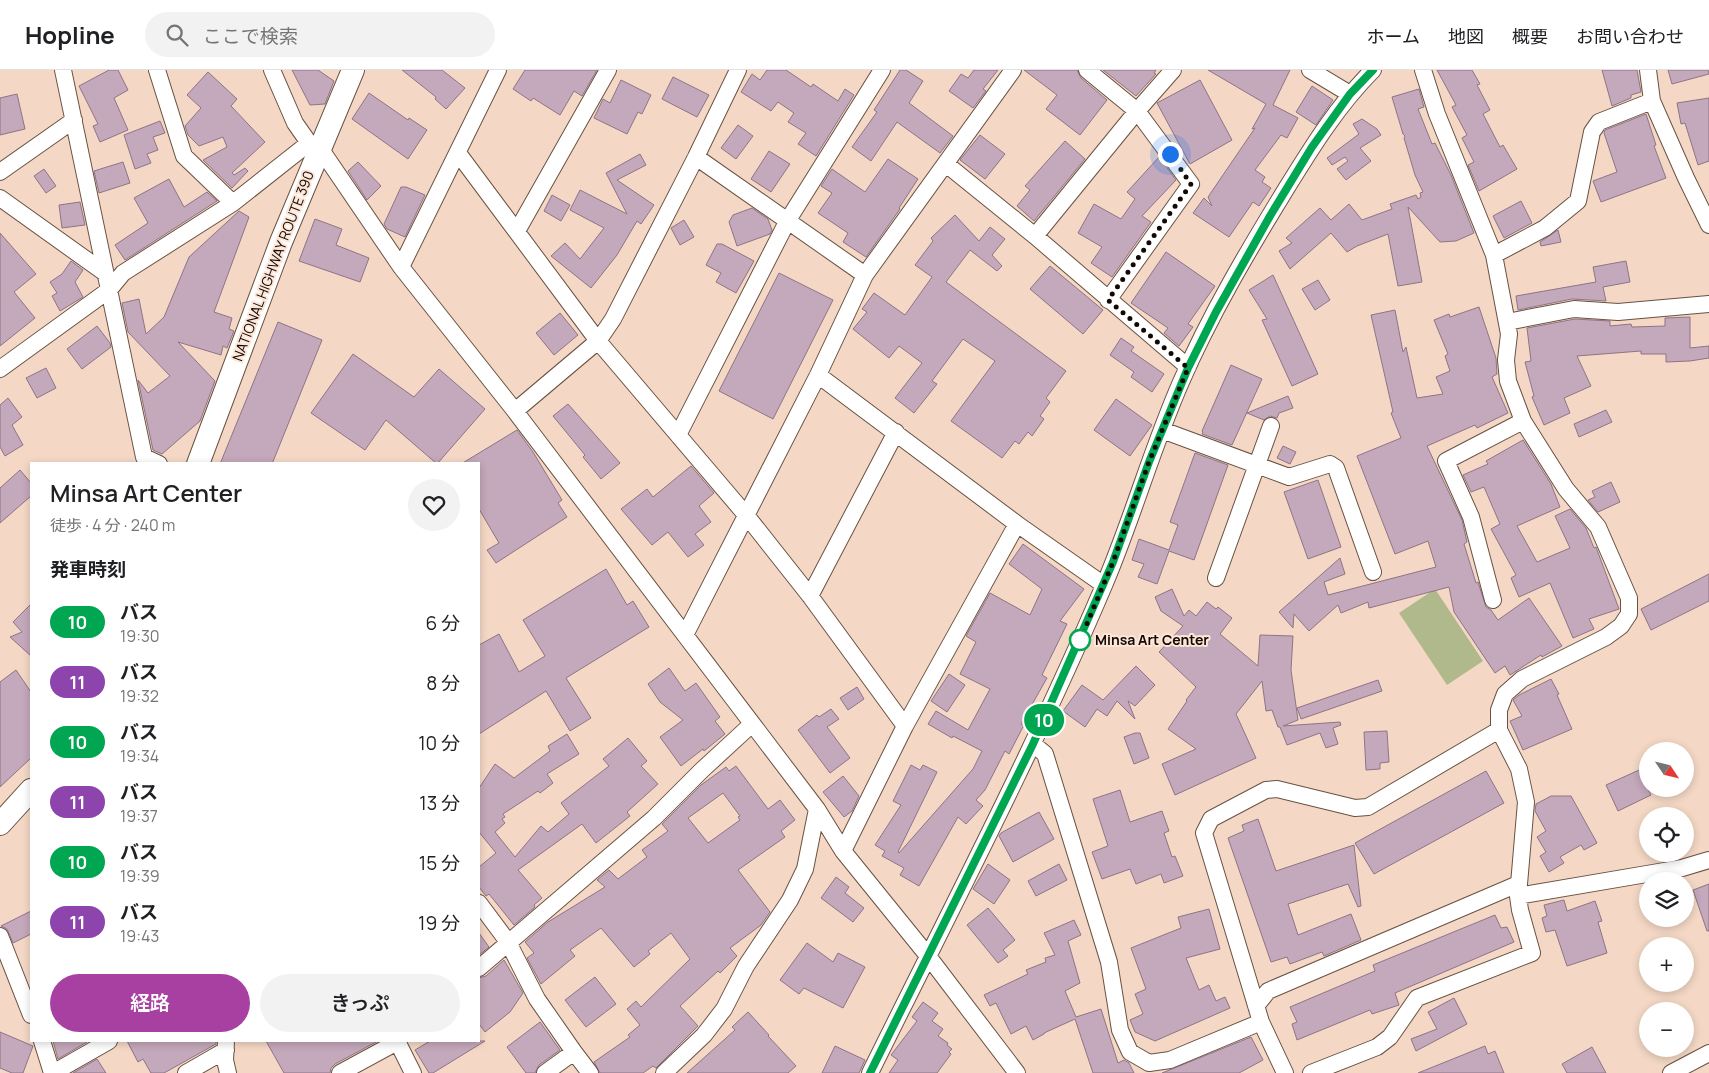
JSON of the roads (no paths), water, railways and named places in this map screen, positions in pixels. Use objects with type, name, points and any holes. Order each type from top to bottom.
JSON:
[{"type":"highway","name":"NATIONAL HIGHWAY ROUTE 390","points":[[199,462],[281,242],[314,145],[352,70]]},
{"type":"highway","points":[[0,824],[30,791]]},
{"type":"street","points":[[63,70],[144,458],[154,462]]},
{"type":"street","points":[[157,70],[184,156],[233,203]]},
{"type":"street","points":[[272,70],[295,123],[314,145],[401,267],[515,411],[685,634],[817,809],[843,851],[928,956],[1018,1073]]},
{"type":"street","points":[[401,267],[498,70]]},
{"type":"street","points":[[517,231],[608,70]]},
{"type":"street","points":[[515,411],[598,341],[613,319],[738,70]]},
{"type":"street","points":[[678,435],[788,220],[882,70]]},
{"type":"street","points":[[685,634],[818,375],[865,276],[1013,70]]},
{"type":"street","points":[[1087,70],[1137,111],[1191,184],[1108,300]]},
{"type":"street","points":[[1035,236],[1173,70]]},
{"type":"street","points":[[1310,70],[1350,94]]},
{"type":"street","points":[[870,1073],[1033,744],[1104,584],[1162,430],[1188,368],[1216,312],[1270,216],[1312,147],[1350,94],[1373,70]]},
{"type":"street","points":[[1311,1073],[1377,1047],[1390,1038],[1417,998],[1532,953],[1520,910],[1518,890],[1526,802],[1519,769],[1498,730],[1499,710],[1505,694],[1522,679],[1606,637],[1621,626],[1629,614],[1629,598],[1598,527],[1566,488],[1523,421],[1508,381],[1506,360],[1509,334],[1494,255],[1437,114],[1423,70]]},
{"type":"street","points":[[1648,70],[1652,101],[1707,216]]},
{"type":"street","points":[[1494,255],[1545,228],[1578,201],[1592,132],[1599,122],[1652,101]]},
{"type":"street","points":[[0,172],[74,120]]},
{"type":"street","points":[[0,369],[109,290],[123,273],[233,203],[314,145]]},
{"type":"street","points":[[458,153],[598,341],[746,515],[810,596],[904,726]]},
{"type":"street","points":[[696,157],[865,276]]},
{"type":"street","points":[[946,164],[1035,236],[1188,368]]},
{"type":"street","points":[[0,198],[105,272]]},
{"type":"street","points":[[1507,322],[1574,309],[1618,312],[1709,304]]},
{"type":"street","points":[[818,375],[1017,524],[1104,584]]},
{"type":"street","points":[[1493,600],[1471,517],[1446,461],[1523,421]]},
{"type":"street","points":[[1216,578],[1271,426]]},
{"type":"street","points":[[1162,430],[1290,477],[1330,464],[1336,468],[1373,572]]},
{"type":"street","points":[[810,596],[896,432]]},
{"type":"street","points":[[843,851],[904,726],[1017,524]]},
{"type":"street","points":[[480,967],[654,818],[752,724]]},
{"type":"street","points":[[1285,1073],[1259,1014],[1204,834],[1211,818],[1266,790],[1277,789],[1355,808],[1368,807],[1498,730]]},
{"type":"street","points":[[1033,744],[1045,754],[1109,962],[1120,1030],[1130,1052],[1149,1063],[1170,1060],[1259,1014],[1268,991],[1518,890],[1682,868],[1709,860]]},
{"type":"street","points":[[664,1073],[704,1035],[724,1009],[746,966],[790,900],[805,869],[817,809]]},
{"type":"street","points":[[480,904],[508,942],[537,999],[590,1073]]},
{"type":"street","points":[[0,936],[30,1012]]},
{"type":"street","points":[[42,1042],[52,1073],[107,1042]]},
{"type":"street","points":[[340,1073],[398,1042],[412,1073]]},
{"type":"street","points":[[186,1073],[226,1045]]},
{"type":"street","points":[[226,1045],[225,1060],[228,1073]]},
{"type":"street","points":[[545,1073],[574,1052]]},
{"type":"street","points":[[1671,1073],[1709,1053]]},
{"type":"place","name":"Minsa Art Center","points":[[1080,640]]}]
